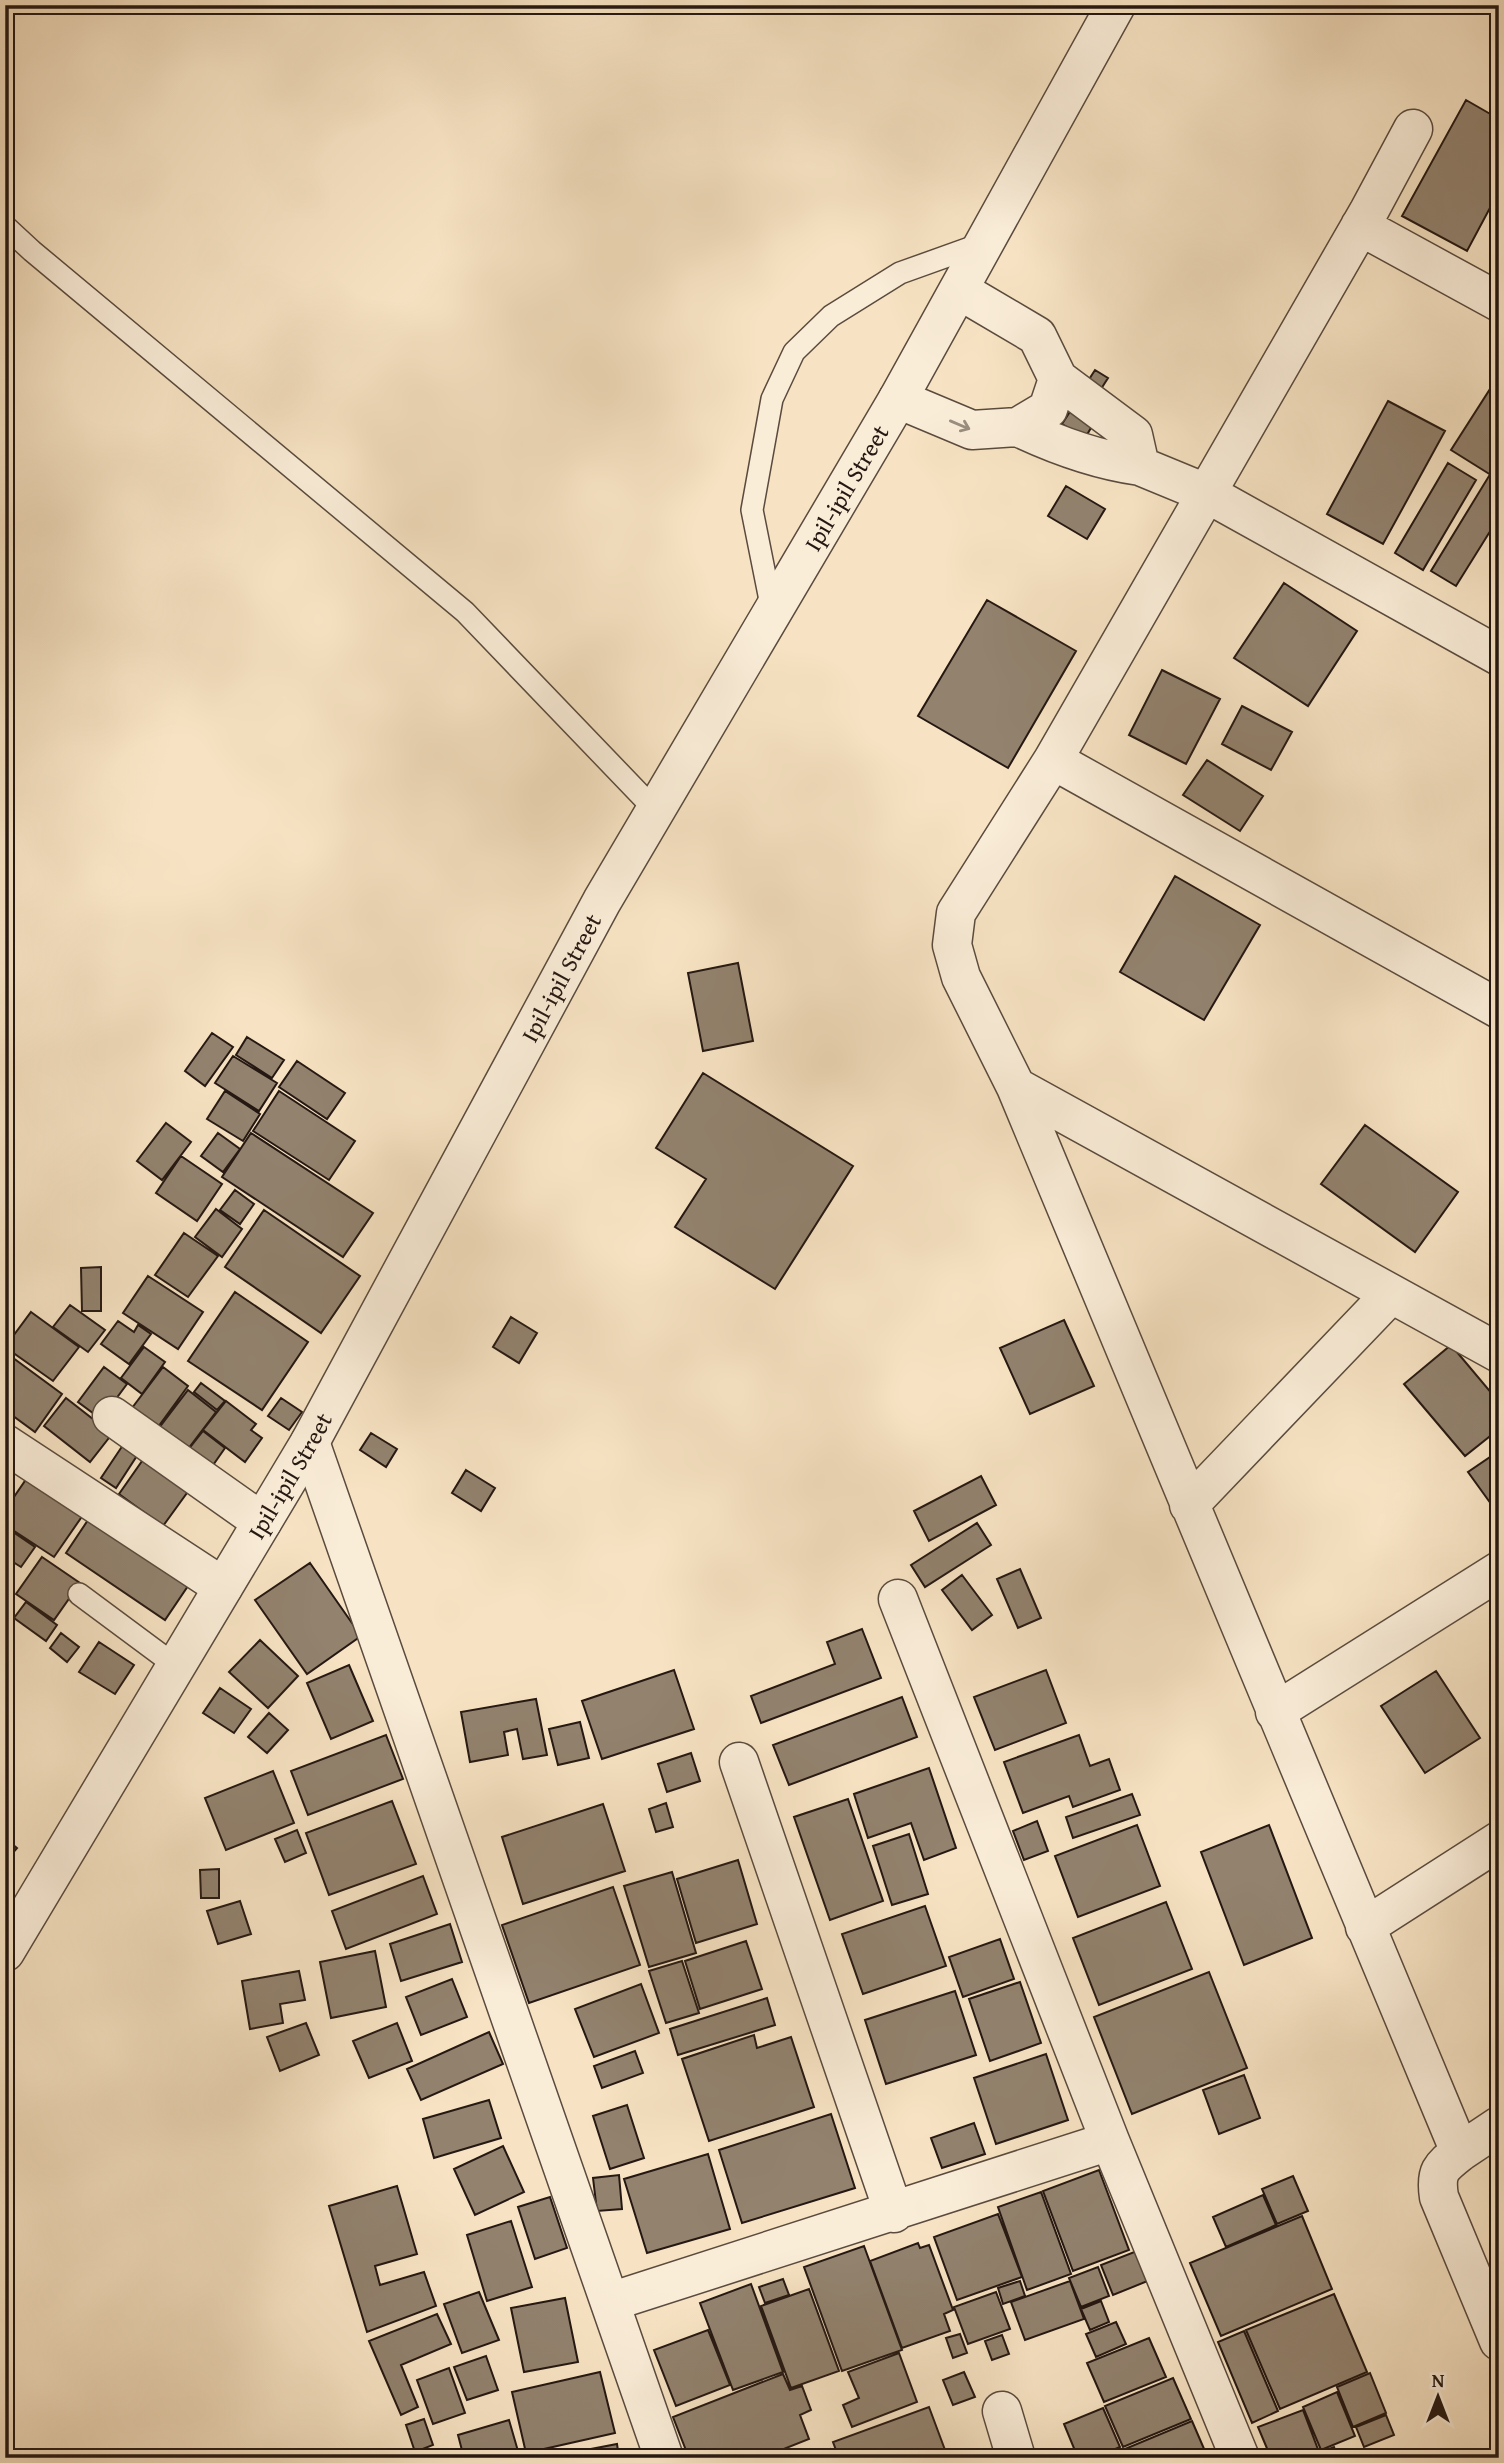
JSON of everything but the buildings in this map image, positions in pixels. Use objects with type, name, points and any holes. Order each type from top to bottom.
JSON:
[{"type":"street","name":"Ipil-ipil Street","points":[[5,1952],[310,1442],[602,901],[898,399],[1116,5]]},
{"type":"street","points":[[1413,129],[1208,494],[1053,760],[956,913],[952,945],[961,977],[1016,1087],[1460,2152]]},
{"type":"street","points":[[1360,226],[1499,302]]},
{"type":"street","points":[[959,290],[1037,337],[1058,379],[1133,435],[1140,466]]},
{"type":"street","points":[[898,399],[972,430],[1018,427],[1048,409],[1058,379]]},
{"type":"street","points":[[1018,427],[1062,447],[1117,463],[1140,466],[1208,494],[1499,656]]},
{"type":"street","points":[[1053,760],[1499,1009]]},
{"type":"street","points":[[1016,1087],[1499,1353]]},
{"type":"street","points":[[1189,1504],[1391,1294]]},
{"type":"street","points":[[112,1416],[262,1522]]},
{"type":"street","points":[[310,1442],[664,2458]]},
{"type":"street","points":[[5,1444],[223,1587]]},
{"type":"street","points":[[1275,1712],[1499,1571]]},
{"type":"street","points":[[898,1599],[1111,2141],[1240,2458]]},
{"type":"street","points":[[739,1762],[894,2213]]},
{"type":"street","points":[[1365,1927],[1499,1841]]},
{"type":"street","points":[[1499,2126],[1440,2168],[1437,2184],[1439,2197],[1499,2342]]},
{"type":"street","points":[[610,2302],[894,2213],[1111,2141]]},
{"type":"street","points":[[1002,2411],[1016,2458]]},
{"type":"lane","points":[[5,226],[465,612],[656,811]]},
{"type":"lane","points":[[772,612],[752,510],[772,399],[794,352],[831,316],[900,273],[985,243]]},
{"type":"lane","points":[[79,1594],[176,1666]]}]
